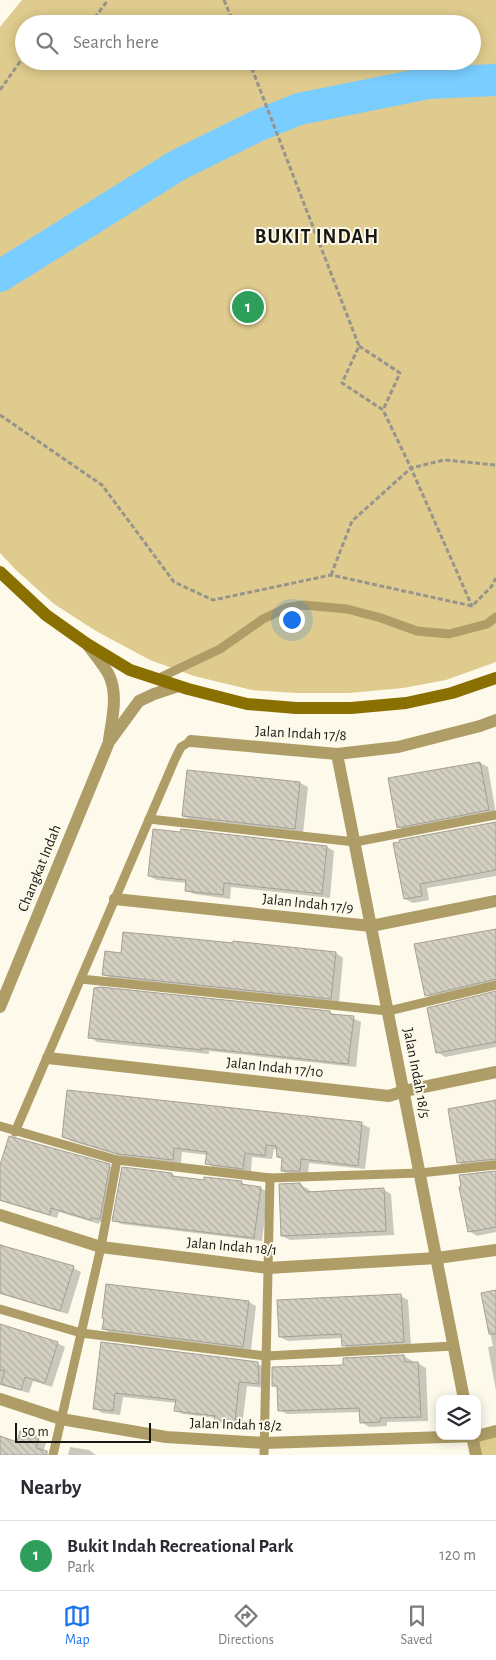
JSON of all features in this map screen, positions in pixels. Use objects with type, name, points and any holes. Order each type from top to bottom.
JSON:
[{"type":"main road","points":[[0,572],[46,614],[87,644],[130,670],[178,686],[247,704],[296,708],[351,708],[406,703],[452,693],[496,678]]},
{"type":"street","name":"Changkat Indah","points":[[87,644],[108,674],[114,691],[109,742]]},
{"type":"street","name":"Changkat Indah","points":[[0,1004],[109,742],[139,701],[178,686]]},
{"type":"street","name":"Jalan Indah 17/8","points":[[191,742],[337,754],[398,747],[480,726],[496,720]]},
{"type":"street","name":"Jalan Indah 18/5","points":[[337,754],[463,1395]]},
{"type":"street","name":"Jalan Indah 17/9","points":[[115,899],[371,926],[496,901]]},
{"type":"street","name":"Jalan Indah 17/10","points":[[48,1058],[389,1096],[404,1091],[496,1072]]},
{"type":"street","name":"Jalan Indah 18/1","points":[[0,1215],[101,1247],[268,1268],[437,1258],[496,1250]]},
{"type":"street","name":"Jalan Indah 18/2","points":[[0,1399],[61,1419],[166,1437],[264,1449],[436,1438]]},
{"type":"street","name":"Jalan Indah 18/2","points":[[481,1434],[496,1431]]},
{"type":"street","points":[[474,1440],[476,1455]]},
{"type":"lane","points":[[157,679],[220,649],[263,619],[286,608],[303,605],[347,609],[381,618],[417,631],[449,634],[487,624],[496,618]]},
{"type":"lane","points":[[15,1132],[181,747],[191,742]]},
{"type":"lane","points":[[149,819],[354,842],[496,815]]},
{"type":"lane","points":[[81,979],[388,1011],[496,985]]},
{"type":"lane","points":[[0,1126],[15,1132],[117,1160],[270,1178],[420,1173],[496,1165]]},
{"type":"lane","points":[[53,1455],[101,1247],[117,1160]]},
{"type":"lane","points":[[264,1449],[270,1178]]},
{"type":"lane","points":[[0,1309],[81,1333],[266,1356],[454,1346]]},
{"type":"path","points":[[97,15],[108,0]]},
{"type":"path","points":[[224,0],[230,15]]},
{"type":"path","points":[[0,90],[15,69]]},
{"type":"path","points":[[253,70],[359,346],[400,373],[383,410]]},
{"type":"path","points":[[359,346],[342,383],[383,410],[411,468],[472,606]]},
{"type":"path","points":[[0,415],[102,485],[174,582],[213,600],[330,575],[472,606]]},
{"type":"path","points":[[330,575],[352,520],[411,468],[444,460],[496,465]]},
{"type":"path","points":[[472,606],[491,587],[496,578]]},
{"type":"shaded area","points":[[22,0],[496,0],[496,662],[446,680],[403,688],[349,693],[297,693],[252,690],[194,676],[150,660],[96,631],[54,604],[0,553],[0,27]]},
{"type":"shaded area","points":[[496,1436],[496,1455],[479,1455],[475,1441]]},
{"type":"building","points":[[480,762],[489,810],[397,828],[388,778]]},
{"type":"building","points":[[187,770],[300,782],[295,829],[182,816]]},
{"type":"building","points":[[496,822],[496,870],[420,884],[422,896],[404,899],[393,843],[400,842],[399,840]]},
{"type":"building","points":[[153,829],[180,832],[181,829],[327,846],[322,894],[224,883],[223,895],[185,891],[186,880],[148,876]]},
{"type":"building","points":[[496,929],[496,979],[425,996],[414,944]]},
{"type":"building","points":[[123,932],[336,952],[331,999],[102,975],[105,951],[121,953]]},
{"type":"building","points":[[101,987],[330,1011],[330,1014],[354,1016],[348,1064],[88,1038],[94,988]]},
{"type":"building","points":[[496,991],[496,1042],[436,1053],[427,1008]]},
{"type":"building","points":[[67,1090],[362,1122],[358,1166],[301,1159],[300,1171],[281,1171],[282,1158],[277,1157],[276,1146],[266,1145],[265,1156],[245,1153],[243,1169],[205,1164],[207,1152],[174,1148],[173,1160],[118,1154],[62,1137]]},
{"type":"building","points":[[496,1100],[496,1159],[457,1163],[448,1109]]},
{"type":"building","points":[[9,1136],[110,1164],[100,1219],[91,1218],[91,1220],[51,1208],[50,1215],[0,1200],[0,1165]]},
{"type":"building","points":[[122,1167],[172,1173],[172,1176],[204,1180],[204,1177],[242,1181],[241,1184],[261,1187],[254,1238],[112,1221]]},
{"type":"building","points":[[496,1171],[496,1227],[468,1232],[459,1187],[461,1186],[459,1175]]},
{"type":"building","points":[[300,1183],[306,1192],[384,1188],[386,1231],[281,1236],[279,1184]]},
{"type":"building","points":[[0,1245],[74,1266],[60,1311],[0,1293]]},
{"type":"building","points":[[106,1284],[249,1301],[243,1347],[102,1329]]},
{"type":"building","points":[[496,1290],[496,1334],[489,1334],[481,1293]]},
{"type":"building","points":[[401,1294],[404,1342],[342,1346],[341,1334],[279,1337],[277,1300]]},
{"type":"building","points":[[0,1324],[58,1342],[45,1383],[25,1377],[21,1390],[1,1384],[5,1371],[0,1370]]},
{"type":"building","points":[[101,1342],[258,1362],[259,1384],[239,1382],[235,1423],[214,1420],[215,1416],[174,1411],[176,1400],[115,1393],[113,1411],[93,1409]]},
{"type":"building","points":[[404,1355],[405,1362],[418,1362],[421,1417],[380,1418],[380,1422],[360,1423],[359,1408],[278,1411],[277,1386],[272,1386],[272,1367],[343,1365],[343,1358]]},
{"type":"building","points":[[20,1431],[39,1437],[36,1448],[47,1451],[47,1455],[0,1455],[0,1436],[17,1442]]},
{"type":"waterway","points":[[0,276],[178,165],[257,126],[299,109],[428,83],[496,80]]},
{"type":"place","name":"Bukit Indah Recreational Park","points":[[248,307]]},
{"type":"district","name":"BUKIT INDAH","points":[[317,236]]}]
